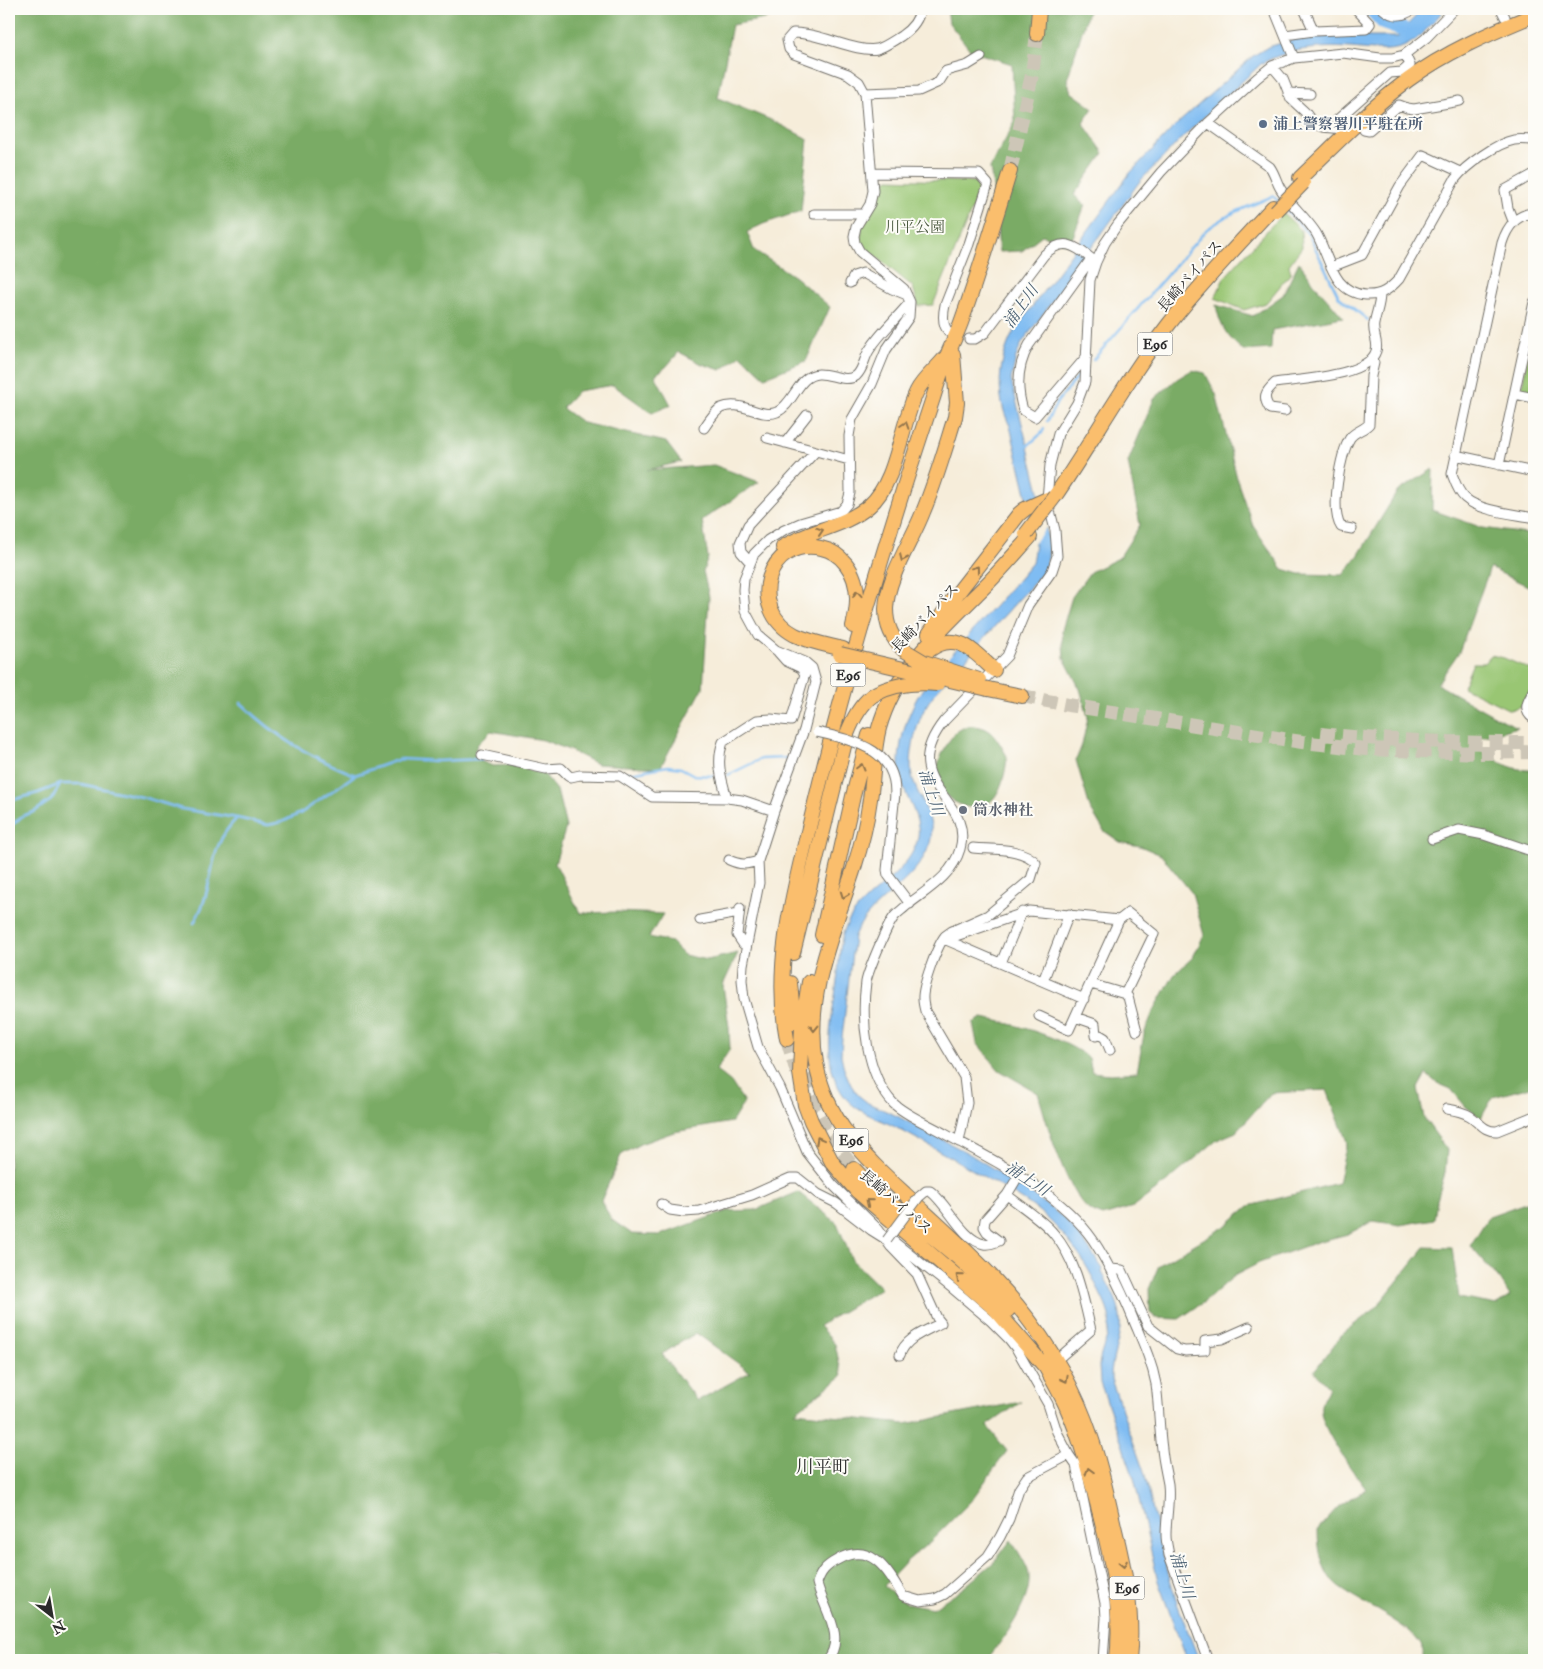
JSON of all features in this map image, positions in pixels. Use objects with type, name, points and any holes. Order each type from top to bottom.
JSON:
[{"type":"highway","points":[[1037,34],[1039,9]]},
{"type":"highway","name":"長崎バイパス","points":[[1129,1660],[1129,1611],[1122,1557],[1104,1483],[1084,1418],[1057,1363],[1030,1321],[993,1278],[856,1147],[838,1121],[825,1097],[816,1062],[814,1020],[819,979],[834,923],[863,835],[870,800],[879,729],[899,681],[914,660],[996,575],[1028,535],[1051,499],[1174,327],[1274,209],[1365,116],[1408,80],[1469,43],[1534,15]]},
{"type":"highway","name":"長崎バイパス","points":[[1301,181],[1390,99],[1417,79],[1471,48],[1534,20]]},
{"type":"highway","name":"E96","points":[[787,1039],[781,990],[788,920],[838,712],[858,637],[888,541],[963,319],[1010,171]]},
{"type":"highway","points":[[951,353],[957,403],[955,417],[923,513],[893,581],[886,602],[886,616],[889,629],[895,640],[904,650],[924,662],[991,681],[1022,694]]},
{"type":"highway","points":[[951,353],[917,390],[887,481],[874,501],[854,516],[809,534],[782,548],[770,558],[762,572],[759,587],[760,602],[765,616],[772,627],[804,645],[991,681]]},
{"type":"highway","name":"E96","points":[[794,1022],[790,991],[798,912],[842,713],[862,639],[939,403],[951,353]]},
{"type":"highway","points":[[927,637],[953,599],[1018,514],[1025,509],[1051,499]]},
{"type":"highway","name":"長崎バイパス","points":[[1028,535],[927,637],[896,673],[882,698],[872,724],[853,796],[806,1001],[799,1062],[801,1083],[808,1113],[817,1136],[832,1162],[846,1180],[868,1202],[995,1309],[1047,1367]]},
{"type":"highway","points":[[781,990],[778,953],[783,908],[858,600],[852,573],[841,558],[827,550],[808,546],[798,549],[781,559],[771,572],[768,580],[767,594],[770,608],[781,624],[795,634],[842,651]]},
{"type":"highway","points":[[890,699],[916,663],[927,652],[941,643],[954,642],[966,646],[979,657],[991,681]]},
{"type":"highway","points":[[793,953],[847,734],[864,702],[873,695],[890,688],[911,684],[991,681]]},
{"type":"highway","name":"長崎バイパス","points":[[821,1106],[837,1132],[865,1167],[972,1258]]},
{"type":"highway","name":"長崎バイパス","points":[[854,1169],[959,1259],[980,1280],[1018,1323],[1047,1367],[1080,1440],[1103,1525],[1116,1597],[1117,1660]]},
{"type":"street","points":[[727,798],[720,773],[719,759],[724,742],[757,720],[791,721],[805,674],[801,668],[786,661],[758,635],[745,611],[744,585],[750,562],[759,548],[784,530],[840,511],[847,504],[850,493],[849,436],[852,419],[876,376],[888,345],[909,317],[909,298],[904,289],[860,252],[855,244],[856,227],[872,198],[872,172],[865,93],[859,82],[848,74],[794,54],[787,44],[789,36],[793,33],[803,33],[876,49],[905,33],[918,20],[920,9]]},
{"type":"street","points":[[1274,9],[1294,58]]},
{"type":"street","points":[[1304,9],[1314,31]]},
{"type":"street","points":[[1285,36],[1314,31],[1366,29],[1370,24],[1356,9]]},
{"type":"street","points":[[1383,9],[1392,15],[1404,15],[1414,9]]},
{"type":"street","points":[[1087,356],[1035,417],[1023,410],[1018,394],[1018,377],[1022,356],[1029,344],[1094,260],[1124,217],[1161,172],[1208,123],[1272,66],[1294,58],[1343,54],[1392,58],[1406,54],[1426,38],[1454,9]]},
{"type":"street","points":[[1272,66],[1282,79],[1295,104],[1305,112],[1313,123],[1323,128],[1341,129],[1338,119],[1349,108],[1390,73],[1402,72],[1410,65],[1406,54]]},
{"type":"street","points":[[865,93],[919,90],[939,82],[946,71],[968,65],[982,57]]},
{"type":"street","points":[[1288,93],[1310,94]]},
{"type":"street","points":[[1364,130],[1369,131],[1399,105],[1414,108],[1460,101]]},
{"type":"street","points":[[1208,123],[1270,168],[1276,175],[1279,187],[1293,205],[1307,218],[1318,236],[1336,278],[1344,287],[1354,293],[1368,295],[1380,294],[1390,289],[1399,279],[1460,172],[1503,144],[1515,140],[1534,140]]},
{"type":"street","points":[[1331,268],[1362,255],[1400,186],[1423,154],[1460,172]]},
{"type":"street","points":[[872,172],[979,174],[988,184],[969,244],[945,305],[943,313],[944,324],[949,332]]},
{"type":"street","points":[[1513,221],[1508,208],[1505,190],[1534,174]]},
{"type":"street","points":[[1534,213],[1513,221],[1502,243],[1452,474],[1456,486],[1464,498],[1473,504],[1534,518]]},
{"type":"street","points":[[814,214],[864,214]]},
{"type":"street","points":[[968,339],[975,339],[985,333],[1044,254],[1055,246],[1061,244],[1070,245],[1094,260]]},
{"type":"street","points":[[1094,260],[1090,280],[1086,382],[1077,403],[1058,434],[1050,465],[1051,499],[1057,556],[1052,571],[1028,605],[1006,656],[991,681],[944,721],[929,745],[927,760],[930,777],[960,822],[962,840],[956,862],[947,874],[894,917],[866,980],[866,1042],[874,1072],[894,1104],[1061,1205],[1079,1222],[1111,1269],[1152,1368],[1156,1384],[1162,1453],[1168,1486],[1166,1538],[1181,1590],[1208,1660]]},
{"type":"street","points":[[850,283],[854,276],[863,273],[909,298]]},
{"type":"street","points":[[1285,411],[1270,409],[1265,402],[1269,389],[1276,383],[1341,373],[1355,369],[1371,359],[1377,345],[1374,326],[1380,304],[1380,294]]},
{"type":"street","points":[[704,428],[720,408],[732,405],[744,406],[767,414],[778,411],[786,405],[803,382],[818,374],[853,378],[862,367],[869,350],[909,298]]},
{"type":"street","points":[[1499,465],[1532,327],[1534,302]]},
{"type":"street","points":[[1352,529],[1341,527],[1337,517],[1338,475],[1348,441],[1352,435],[1365,428],[1368,424],[1371,376],[1374,363],[1371,359]]},
{"type":"street","points":[[1515,394],[1534,398]]},
{"type":"street","points":[[785,443],[807,415]]},
{"type":"street","points":[[767,438],[849,460]]},
{"type":"street","points":[[750,562],[741,552],[740,543],[748,525],[816,451]]},
{"type":"street","points":[[1455,456],[1534,472]]},
{"type":"street","points":[[776,650],[805,662],[812,668],[816,682],[804,730],[758,861],[759,883],[743,965],[744,999],[758,1047],[780,1088],[807,1152],[833,1186],[878,1229],[891,1247],[917,1274],[941,1323],[910,1340],[900,1355]]},
{"type":"street","points":[[1534,691],[1526,707],[1530,716],[1534,719]]},
{"type":"street","points":[[804,730],[860,743],[889,766],[896,790],[887,870],[888,875],[910,904]]},
{"type":"street","points":[[482,755],[546,769],[561,768],[571,777],[580,775],[620,776],[652,797],[727,798],[742,800],[774,811]]},
{"type":"street","points":[[1432,839],[1459,830],[1484,835],[1534,852]]},
{"type":"street","points":[[959,1142],[967,1104],[964,1077],[925,1011],[922,999],[932,965],[944,937],[952,931],[988,916],[1031,879],[1036,868],[1036,864],[1031,858],[1022,854],[973,848]]},
{"type":"street","points":[[729,860],[740,865],[758,861]]},
{"type":"street","points":[[700,920],[740,911],[737,935],[743,944],[747,945]]},
{"type":"street","points":[[944,937],[956,936],[1029,911],[1119,920]]},
{"type":"street","points":[[1001,963],[1022,912]]},
{"type":"street","points":[[1039,1016],[1069,1030],[1119,920],[1128,913],[1154,934],[1125,994]]},
{"type":"street","points":[[1043,981],[1069,914]]},
{"type":"street","points":[[944,937],[1084,999]]},
{"type":"street","points":[[1091,984],[1125,994],[1128,997],[1137,1030]]},
{"type":"street","points":[[1075,1017],[1095,1024],[1096,1036],[1100,1035],[1105,1038],[1110,1050]]},
{"type":"street","points":[[1447,1110],[1454,1110],[1470,1116],[1492,1132],[1534,1116]]},
{"type":"street","points":[[661,1204],[670,1210],[698,1211],[752,1195],[790,1178],[798,1178],[818,1194],[836,1203],[887,1240],[893,1241],[991,1321],[1016,1348],[1048,1404],[1057,1432],[1076,1465],[1105,1603],[1106,1618],[1103,1660]]},
{"type":"street","points":[[887,1240],[919,1197],[926,1191],[930,1191],[938,1196],[968,1235],[982,1244],[999,1241],[987,1232],[984,1227],[985,1220],[1007,1195],[1018,1178]]},
{"type":"street","points":[[1007,1195],[1054,1233],[1070,1256],[1091,1330],[1060,1357]]},
{"type":"street","points":[[1111,1269],[1122,1270],[1148,1326],[1177,1349],[1185,1351],[1205,1350],[1205,1341],[1222,1339],[1249,1327]]},
{"type":"street","points":[[1032,1377],[1047,1367]]},
{"type":"street","points":[[826,1660],[831,1656],[836,1642],[835,1630],[817,1583],[825,1566],[844,1555],[857,1553],[867,1556],[878,1560],[886,1568],[903,1596],[920,1601],[935,1599],[945,1594],[988,1556],[1009,1519],[1019,1489],[1028,1477],[1069,1455]]},
{"type":"green space","points":[[9,9],[779,9],[770,18],[732,25],[718,98],[771,120],[808,139],[801,211],[763,224],[747,232],[754,250],[795,277],[830,307],[806,361],[765,377],[741,355],[721,370],[702,364],[679,352],[666,367],[655,375],[671,405],[652,413],[613,385],[578,391],[562,408],[583,423],[666,442],[681,462],[647,470],[714,465],[759,482],[702,520],[708,558],[703,571],[709,597],[703,688],[660,768],[597,764],[543,740],[491,731],[477,745],[474,753],[480,761],[493,766],[510,765],[544,774],[557,790],[566,827],[555,863],[580,913],[663,914],[649,937],[671,942],[684,955],[707,960],[738,953],[723,985],[730,1049],[716,1070],[731,1082],[744,1102],[732,1122],[674,1132],[640,1144],[621,1155],[601,1201],[612,1220],[632,1234],[660,1235],[727,1211],[755,1210],[798,1192],[837,1223],[852,1260],[881,1288],[819,1326],[835,1344],[842,1376],[795,1412],[905,1424],[1021,1402],[987,1426],[1007,1451],[970,1502],[931,1541],[908,1560],[884,1586],[906,1603],[933,1608],[963,1588],[994,1562],[1011,1540],[1029,1575],[1029,1585],[1021,1608],[1008,1632],[986,1660],[9,1660]],"holes":[[[696,1333],[750,1372],[697,1401],[662,1354]]]},
{"type":"green space","points":[[947,9],[1089,9],[1067,80],[1071,92],[1093,108],[1083,123],[1104,153],[1074,195],[1085,205],[1070,245],[1042,235],[1022,251],[999,252],[995,199],[990,168],[1015,122],[1012,64],[971,51],[949,23]]},
{"type":"green space","name":"川平公園","points":[[889,179],[976,182],[978,194],[933,305],[918,306],[913,287],[862,245],[861,228],[876,203],[878,185]]},
{"type":"green space","points":[[1283,213],[1301,230],[1302,247],[1289,265],[1291,273],[1266,303],[1244,310],[1215,298],[1224,278]]},
{"type":"green space","points":[[1299,262],[1316,286],[1343,317],[1272,330],[1271,349],[1243,351],[1225,331],[1216,305],[1253,316],[1283,295]]},
{"type":"green space","points":[[1534,334],[1534,394],[1523,392],[1522,386]]},
{"type":"green space","points":[[1192,370],[1205,373],[1216,394],[1239,486],[1253,526],[1283,569],[1300,574],[1343,575],[1358,556],[1397,492],[1433,469],[1432,510],[1483,528],[1534,535],[1534,589],[1490,568],[1459,652],[1437,684],[1518,727],[1477,738],[1475,745],[1509,766],[1534,770],[1534,1086],[1493,1097],[1481,1118],[1466,1107],[1451,1089],[1437,1083],[1426,1074],[1418,1088],[1424,1118],[1447,1150],[1445,1173],[1437,1200],[1434,1219],[1400,1225],[1373,1221],[1348,1234],[1317,1242],[1259,1263],[1234,1276],[1207,1300],[1179,1319],[1156,1318],[1150,1313],[1149,1289],[1159,1265],[1224,1227],[1249,1206],[1338,1183],[1347,1142],[1327,1090],[1271,1093],[1236,1132],[1217,1140],[1133,1207],[1103,1216],[1089,1210],[1072,1188],[1058,1155],[1038,1093],[999,1070],[977,1043],[973,1023],[982,1018],[1038,1032],[1066,1044],[1089,1058],[1092,1072],[1110,1074],[1137,1072],[1144,1034],[1153,1012],[1174,975],[1193,957],[1204,935],[1192,893],[1161,855],[1140,846],[1120,842],[1104,831],[1090,808],[1076,760],[1082,745],[1088,717],[1080,689],[1064,658],[1062,630],[1072,597],[1090,572],[1119,558],[1140,525],[1128,462],[1154,399],[1177,379]]},
{"type":"green space","points":[[1491,655],[1504,658],[1534,671],[1534,684],[1521,706],[1510,710],[1463,687],[1473,663],[1484,663]]},
{"type":"green space","points":[[967,726],[982,727],[992,733],[1007,756],[1003,779],[994,798],[987,804],[978,807],[968,807],[950,799],[940,788],[936,778],[938,764],[947,744],[954,734]]},
{"type":"green space","points":[[1531,1201],[1534,1204],[1534,1660],[1421,1660],[1423,1650],[1417,1639],[1405,1628],[1334,1583],[1323,1565],[1318,1529],[1339,1506],[1366,1489],[1345,1460],[1325,1425],[1321,1414],[1321,1405],[1329,1387],[1314,1371],[1343,1333],[1375,1309],[1425,1247],[1452,1248],[1459,1298],[1497,1305],[1510,1296],[1499,1279],[1470,1246],[1489,1216]]},
{"type":"water","points":[[1423,9],[1445,9],[1421,35],[1403,47],[1384,50],[1339,47],[1315,48],[1281,55],[1261,64],[1186,134],[1140,181],[1022,343],[1016,357],[1011,380],[1041,499],[1049,545],[1048,558],[1044,570],[1035,582],[944,682],[925,708],[915,737],[911,767],[915,786],[928,813],[931,832],[930,843],[924,857],[915,870],[871,912],[861,923],[854,936],[841,1055],[844,1069],[858,1095],[868,1103],[968,1153],[1018,1184],[1064,1218],[1103,1269],[1102,1272],[1115,1299],[1120,1316],[1120,1332],[1112,1363],[1111,1379],[1145,1475],[1162,1551],[1177,1603],[1199,1660],[1187,1660],[1158,1581],[1134,1478],[1100,1382],[1099,1366],[1109,1329],[1109,1316],[1093,1279],[1068,1241],[1049,1220],[1033,1207],[954,1159],[867,1114],[847,1100],[835,1080],[830,1052],[831,1023],[841,946],[848,921],[866,900],[899,870],[915,847],[918,837],[916,817],[904,788],[899,768],[901,741],[913,706],[931,677],[1032,563],[1035,544],[1028,502],[1000,391],[1004,355],[1013,333],[1130,173],[1176,125],[1253,56],[1268,47],[1295,39],[1346,35],[1398,37],[1404,28]]},
{"type":"pier","points":[[1043,507],[1049,524],[1033,545],[1029,521]]},
{"type":"waterway","points":[[1371,9],[1384,23],[1412,33]]},
{"type":"waterway","points":[[1093,360],[1207,229],[1231,214],[1273,196],[1278,201]]},
{"type":"waterway","points":[[1286,209],[1309,235],[1339,297],[1368,320]]},
{"type":"waterway","points":[[1047,421],[1058,401],[1079,375]]},
{"type":"waterway","points":[[1026,447],[1044,429]]},
{"type":"waterway","points":[[241,703],[294,745],[323,761],[355,775]]},
{"type":"waterway","points":[[728,775],[761,759],[790,758]]},
{"type":"waterway","points":[[9,801],[61,784],[81,784],[142,797],[182,809],[268,825],[282,822],[301,813],[355,775],[400,759],[437,761],[482,759]]},
{"type":"waterway","points":[[622,773],[668,766],[681,768],[694,775],[713,776]]},
{"type":"waterway","points":[[9,828],[22,816],[34,812],[51,800],[60,785]]},
{"type":"waterway","points":[[194,923],[203,904],[218,847],[228,828],[237,818]]},
{"type":"tunnel","points":[[1010,171],[1032,75],[1037,34]]},
{"type":"tunnel","points":[[1022,696],[1302,742],[1366,749],[1478,753],[1534,752]]},
{"type":"tunnel","points":[[1321,734],[1423,741],[1526,743]]},
{"type":"tunnel","points":[[787,1039],[799,1079]]},
{"type":"tunnel","points":[[801,1055],[821,1106]]},
{"type":"tunnel","points":[[808,1099],[828,1134],[854,1169]]},
{"type":"place","name":"浦上警察署川平駐在所","points":[[1263,124]]},
{"type":"place","name":"筒水神社","points":[[963,810]]},
{"type":"district","name":"川平町","points":[[823,1467]]},
{"type":"water label","name":"浦上川","points":[[1020,306]]},
{"type":"water label","name":"浦上川","points":[[932,792]]},
{"type":"water label","name":"浦上川","points":[[1028,1178]]},
{"type":"water label","name":"浦上川","points":[[1183,1575]]}]
